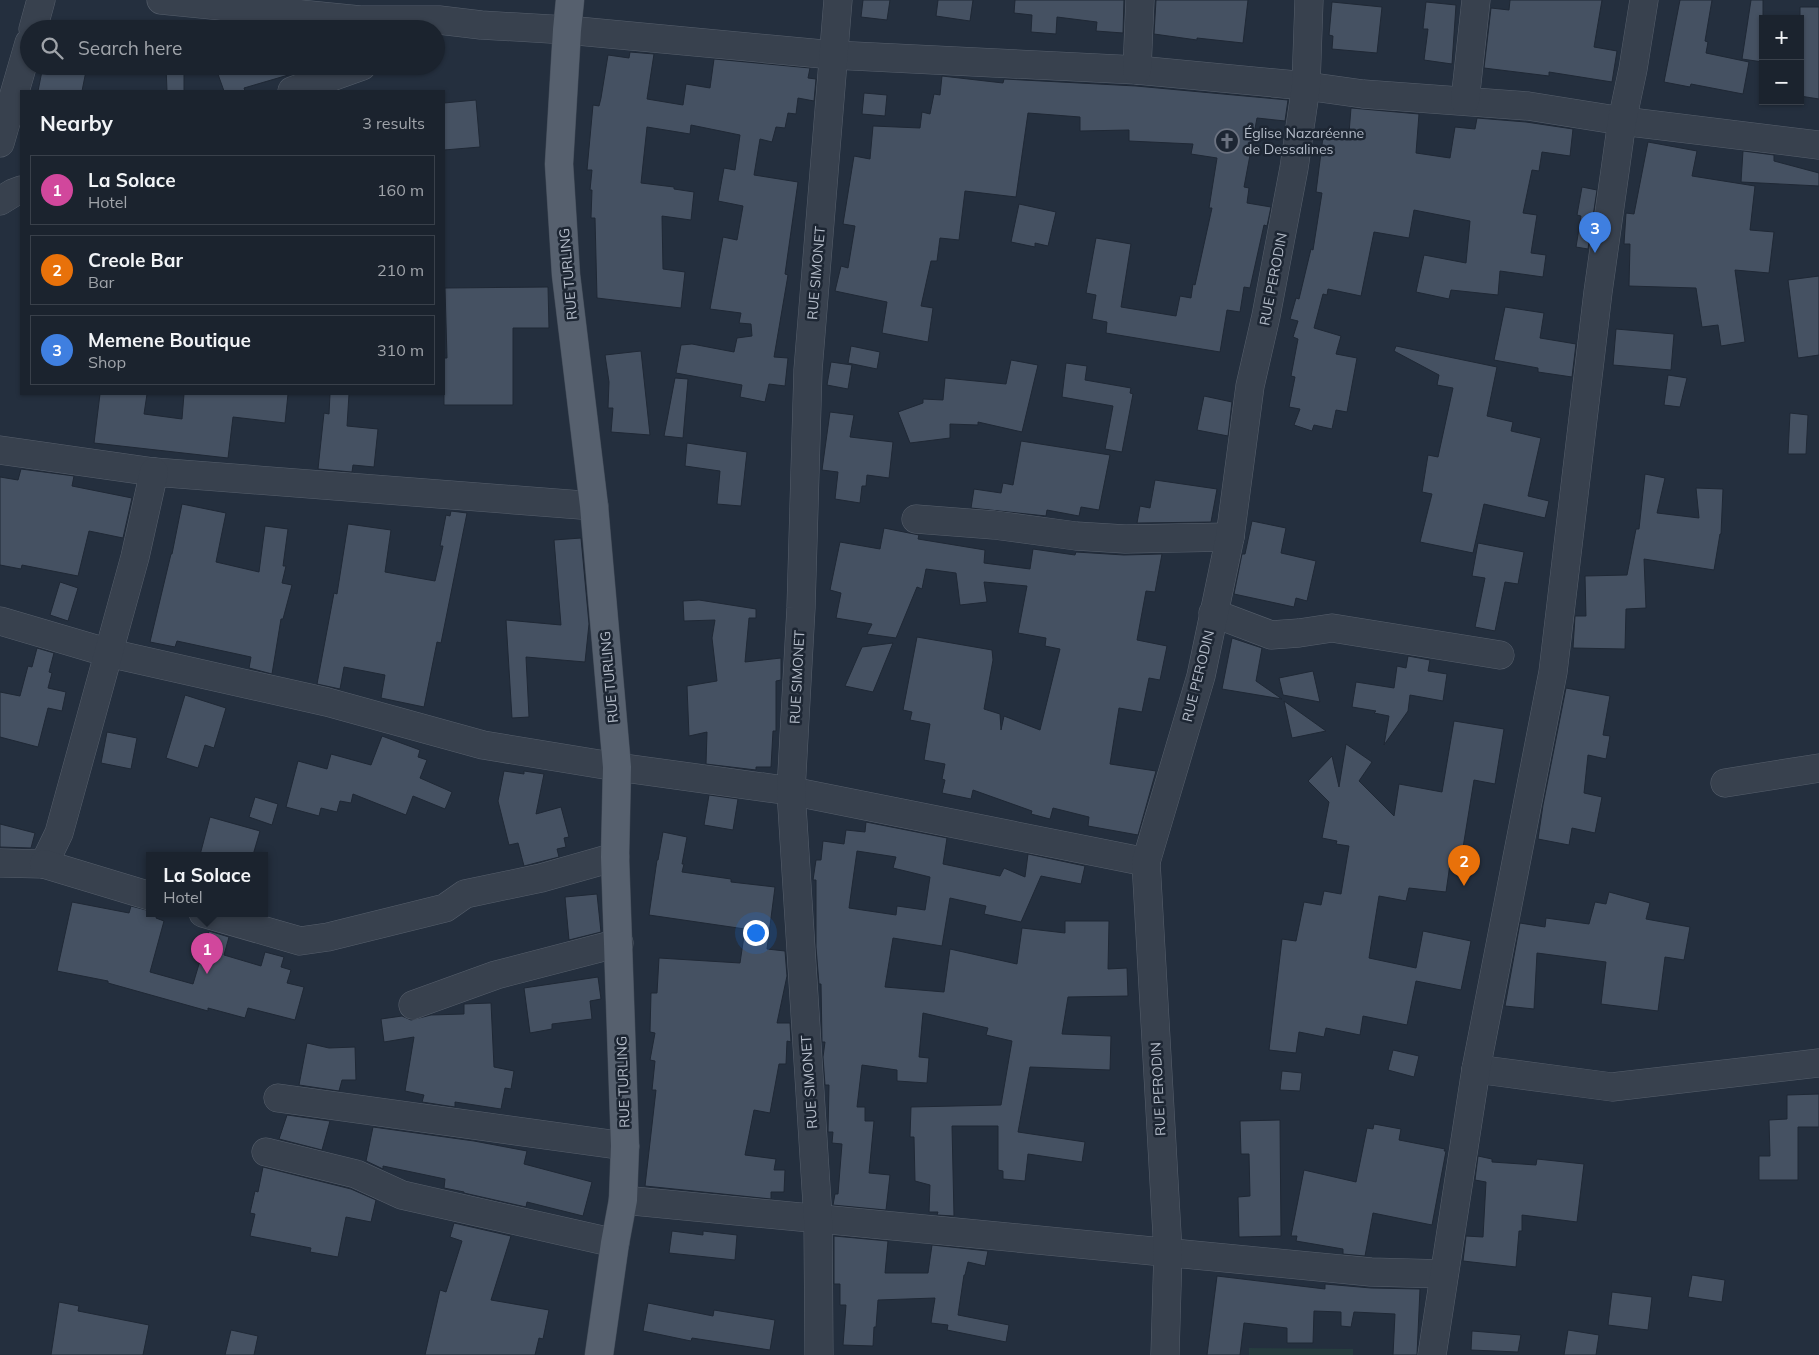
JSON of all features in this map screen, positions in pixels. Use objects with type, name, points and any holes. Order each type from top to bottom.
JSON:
[{"type":"main road","name":"RUE TURLING","points":[[570,0],[559,164],[566,275],[594,506],[617,767],[615,857],[625,1146],[623,1200],[599,1355]]},
{"type":"street","points":[[35,20],[41,0]]},
{"type":"street","points":[[161,0],[360,20],[439,20]]},
{"type":"street","name":"RUE SIMONET","points":[[819,1355],[818,1219],[791,791],[801,608],[808,370],[838,0]]},
{"type":"street","points":[[1136,70],[1140,0]]},
{"type":"street","name":"RUE PERODIN","points":[[1165,1355],[1168,1252],[1146,862],[1201,676],[1230,537],[1250,386],[1272,288],[1294,168],[1306,86],[1310,0]]},
{"type":"street","points":[[1465,101],[1476,0]]},
{"type":"street","points":[[1432,1355],[1476,1069],[1553,672],[1597,302],[1622,121],[1633,69],[1644,0]]},
{"type":"street","points":[[445,21],[833,55],[1136,70],[1306,86],[1363,94],[1528,106],[1622,121],[1819,145]]},
{"type":"street","points":[[445,38],[481,25]]},
{"type":"street","points":[[0,143],[20,74]]},
{"type":"street","points":[[295,90],[337,75]]},
{"type":"street","points":[[0,201],[20,190]]},
{"type":"street","points":[[0,450],[154,472],[594,506]]},
{"type":"street","points":[[44,864],[59,833],[135,557],[154,472]]},
{"type":"street","points":[[916,519],[994,525],[1086,537],[1125,539],[1230,537]]},
{"type":"street","points":[[1213,613],[1272,635],[1332,628],[1500,655]]},
{"type":"street","points":[[0,621],[109,653],[327,702],[483,745],[617,767],[791,791],[1146,862]]},
{"type":"street","points":[[1725,783],[1819,768]]},
{"type":"street","points":[[217,917],[300,941],[328,937],[445,908],[465,894],[541,878],[615,857]]},
{"type":"street","points":[[0,863],[44,864],[146,895]]},
{"type":"street","points":[[413,1006],[496,975],[619,943]]},
{"type":"street","points":[[1476,1069],[1612,1087],[1819,1063]]},
{"type":"street","points":[[278,1098],[625,1146]]},
{"type":"street","points":[[266,1152],[356,1174],[402,1195],[615,1243]]},
{"type":"street","points":[[623,1200],[1371,1272],[1444,1274]]},
{"type":"green space","points":[[1249,1348],[1353,1349],[1353,1355],[1249,1355]]},
{"type":"building","points":[[863,0],[890,0],[887,20],[861,17]]},
{"type":"building","points":[[938,0],[973,0],[970,21],[936,16]]},
{"type":"building","points":[[1015,0],[1124,0],[1123,33],[1096,31],[1097,22],[1057,17],[1056,34],[1031,32],[1032,15],[1014,13]]},
{"type":"building","points":[[1156,0],[1248,0],[1243,43],[1197,38],[1197,40],[1154,34]]},
{"type":"building","points":[[1510,0],[1602,0],[1594,47],[1617,51],[1612,82],[1549,72],[1549,76],[1484,68],[1491,8],[1509,10]]},
{"type":"building","points":[[1680,0],[1712,0],[1705,41],[1708,42],[1706,53],[1749,62],[1743,94],[1691,84],[1690,87],[1664,82]]},
{"type":"building","points":[[1751,0],[1763,0],[1763,15],[1759,15],[1759,61],[1742,59]]},
{"type":"building","points":[[1332,2],[1382,7],[1377,53],[1332,49],[1333,36],[1329,35]]},
{"type":"building","points":[[1426,2],[1456,5],[1452,64],[1424,60],[1428,29],[1423,29]]},
{"type":"building","points":[[1800,7],[1819,7],[1819,99],[1804,97],[1804,15],[1800,15]]},
{"type":"building","points":[[630,52],[654,54],[647,99],[683,105],[686,84],[710,88],[714,59],[810,68],[808,78],[816,79],[814,101],[798,98],[796,114],[788,113],[785,128],[776,127],[772,142],[760,139],[754,175],[798,182],[785,274],[788,275],[774,357],[788,358],[785,386],[769,384],[765,402],[740,397],[742,385],[676,373],[681,345],[692,344],[734,352],[737,338],[752,336],[751,324],[739,323],[741,313],[710,309],[723,237],[737,240],[743,206],[718,201],[724,168],[735,170],[740,135],[691,125],[690,134],[647,127],[641,183],[674,187],[674,189],[694,192],[691,220],[662,216],[663,269],[685,272],[681,308],[597,298],[595,218],[591,218],[592,190],[590,190],[592,170],[587,170],[593,105],[599,106],[608,55],[629,58]]},
{"type":"building","points":[[41,75],[85,75],[82,90],[38,90]]},
{"type":"building","points":[[166,75],[184,75],[184,90],[167,90]]},
{"type":"building","points":[[218,75],[288,75],[244,88],[245,90],[224,90]]},
{"type":"building","points":[[942,76],[1003,83],[1004,79],[1136,86],[1288,100],[1285,121],[1257,118],[1244,187],[1249,188],[1247,203],[1271,207],[1267,226],[1264,225],[1250,288],[1244,287],[1240,312],[1227,310],[1220,352],[1106,333],[1107,322],[1092,319],[1096,295],[1086,293],[1096,238],[1131,244],[1121,307],[1176,316],[1180,296],[1191,298],[1193,284],[1195,285],[1212,208],[1209,208],[1217,158],[1191,154],[1193,144],[1129,141],[1129,130],[1080,131],[1080,117],[1028,113],[1016,197],[965,191],[959,240],[940,238],[937,261],[931,261],[921,306],[933,308],[928,342],[882,333],[887,302],[835,291],[841,266],[848,268],[855,226],[843,224],[854,156],[870,159],[873,126],[920,128],[922,112],[930,114],[934,94],[940,95]]},
{"type":"building","points":[[864,93],[887,95],[885,116],[862,114]]},
{"type":"building","points":[[476,100],[480,147],[445,150],[445,103]]},
{"type":"building","points":[[1351,108],[1419,114],[1416,153],[1450,158],[1455,127],[1475,129],[1477,118],[1526,122],[1573,129],[1570,156],[1542,152],[1539,171],[1532,170],[1523,213],[1537,215],[1531,253],[1546,255],[1543,277],[1500,271],[1498,295],[1451,290],[1449,299],[1416,292],[1424,255],[1466,263],[1470,221],[1414,210],[1409,238],[1374,232],[1361,296],[1328,289],[1327,295],[1323,294],[1314,328],[1341,336],[1336,354],[1357,358],[1347,412],[1336,410],[1332,429],[1314,425],[1312,431],[1294,425],[1300,409],[1289,407],[1295,377],[1291,376],[1298,339],[1293,337],[1298,321],[1290,319],[1296,298],[1299,299],[1311,249],[1313,250],[1322,193],[1316,192],[1324,129],[1349,133]]},
{"type":"building","points":[[1648,142],[1697,151],[1692,176],[1755,186],[1750,230],[1774,232],[1769,273],[1735,270],[1745,342],[1721,346],[1718,325],[1702,327],[1696,288],[1629,286],[1630,244],[1624,244],[1626,213],[1634,214]]},
{"type":"building","points":[[1743,151],[1774,155],[1774,161],[1819,173],[1819,186],[1741,182]]},
{"type":"building","points":[[1582,187],[1597,190],[1588,249],[1576,247],[1581,216],[1577,215]]},
{"type":"building","points":[[1019,204],[1056,212],[1048,246],[1035,243],[1035,247],[1011,242]]},
{"type":"building","points":[[1819,276],[1819,355],[1798,358],[1788,280]]},
{"type":"building","points":[[548,287],[549,328],[513,328],[513,405],[444,405],[445,358],[447,358],[445,288]]},
{"type":"building","points":[[1505,307],[1544,313],[1540,338],[1576,344],[1572,377],[1538,372],[1538,368],[1494,360]]},
{"type":"building","points":[[1616,329],[1674,334],[1671,370],[1613,365]]},
{"type":"building","points":[[851,346],[880,352],[877,369],[848,363]]},
{"type":"building","points":[[1396,346],[1497,367],[1487,416],[1513,422],[1511,431],[1541,438],[1528,496],[1549,501],[1545,518],[1484,504],[1473,553],[1420,542],[1432,494],[1422,492],[1428,455],[1438,457],[1453,388],[1437,385],[1439,375],[1394,351]]},
{"type":"building","points":[[641,351],[650,435],[611,432],[613,408],[608,408],[609,382],[605,355]]},
{"type":"building","points":[[1011,360],[1038,365],[1022,432],[978,422],[978,425],[950,424],[950,438],[910,443],[898,412],[923,403],[923,399],[943,400],[945,378],[1006,384]]},
{"type":"building","points":[[831,362],[852,365],[848,389],[827,385]]},
{"type":"building","points":[[1066,363],[1087,366],[1085,380],[1131,388],[1130,393],[1133,394],[1122,452],[1105,449],[1113,406],[1062,397]]},
{"type":"building","points":[[1668,375],[1687,378],[1680,407],[1664,405]]},
{"type":"building","points":[[675,378],[688,379],[683,438],[664,436]]},
{"type":"building","points":[[100,395],[147,395],[144,414],[182,419],[184,395],[288,395],[285,423],[233,417],[228,458],[94,443]]},
{"type":"building","points":[[330,395],[349,395],[347,426],[378,429],[374,467],[353,465],[352,472],[318,469],[324,413],[329,414]]},
{"type":"building","points":[[1204,396],[1232,402],[1228,436],[1197,430]]},
{"type":"building","points":[[830,412],[854,415],[850,437],[893,442],[889,478],[867,475],[866,486],[862,486],[860,503],[835,499],[838,472],[822,470]]},
{"type":"building","points":[[1790,413],[1808,415],[1806,454],[1788,454]]},
{"type":"building","points":[[1021,441],[1110,455],[1099,510],[1081,507],[1079,516],[1047,510],[1046,516],[971,508],[974,489],[1001,493],[1003,483],[1013,485]]},
{"type":"building","points":[[687,443],[747,452],[741,506],[717,504],[720,471],[685,466]]},
{"type":"building","points":[[21,469],[74,476],[72,486],[132,498],[123,538],[89,531],[78,576],[22,565],[21,569],[0,565],[0,477],[18,480]]},
{"type":"building","points":[[1645,474],[1665,478],[1657,513],[1699,518],[1696,488],[1723,489],[1721,534],[1714,570],[1644,559],[1646,608],[1626,609],[1625,649],[1573,648],[1575,616],[1586,616],[1585,576],[1627,575],[1636,529],[1639,529]]},
{"type":"building","points":[[1155,480],[1217,489],[1211,522],[1137,523],[1140,506],[1150,508]]},
{"type":"building","points":[[182,504],[226,513],[216,562],[259,572],[265,526],[288,529],[283,566],[286,566],[282,583],[292,585],[283,619],[281,619],[272,674],[249,668],[251,657],[177,641],[175,647],[150,642],[172,554]]},
{"type":"building","points":[[451,511],[467,513],[441,643],[437,642],[424,707],[381,698],[385,675],[344,667],[340,689],[317,684],[334,593],[337,594],[348,524],[391,530],[385,572],[435,581],[443,546],[440,546],[446,515],[450,516]]},
{"type":"building","points":[[1252,521],[1286,528],[1281,553],[1316,561],[1307,601],[1296,598],[1294,607],[1234,594],[1242,554],[1245,554]]},
{"type":"building","points":[[884,528],[919,535],[918,539],[985,550],[984,563],[1030,569],[1033,549],[1075,555],[1076,552],[1124,555],[1162,554],[1155,592],[1146,591],[1137,640],[1167,646],[1160,680],[1149,678],[1142,712],[1119,708],[1110,764],[1156,771],[1138,835],[1088,826],[1089,817],[1053,808],[1050,819],[1031,814],[1032,811],[973,790],[971,799],[942,793],[945,780],[942,779],[945,764],[924,760],[930,724],[910,720],[912,712],[903,710],[917,637],[992,650],[993,660],[984,709],[1000,714],[1001,730],[1004,716],[1040,730],[1060,649],[1045,646],[1046,638],[1018,633],[1027,586],[984,582],[987,602],[960,605],[956,573],[926,569],[922,589],[917,587],[896,638],[867,634],[872,624],[836,618],[841,593],[830,590],[840,542],[880,549]]},
{"type":"building","points":[[581,538],[589,624],[585,662],[526,657],[529,717],[512,718],[506,620],[561,625],[554,540]]},
{"type":"building","points":[[1478,543],[1524,552],[1518,584],[1505,582],[1495,631],[1475,627],[1485,578],[1472,576]]},
{"type":"building","points":[[60,582],[78,588],[68,621],[50,615]]},
{"type":"building","points":[[699,600],[756,609],[756,618],[749,618],[745,662],[781,658],[781,680],[776,681],[776,731],[773,731],[771,767],[756,767],[756,770],[706,764],[707,732],[689,736],[687,686],[717,681],[712,638],[715,620],[684,621],[683,601]]},
{"type":"building","points":[[1232,638],[1262,648],[1256,681],[1282,699],[1222,689]]},
{"type":"building","points":[[893,643],[873,692],[845,686],[862,647]]},
{"type":"building","points":[[37,648],[54,653],[49,672],[52,673],[48,688],[66,692],[62,711],[48,708],[38,747],[0,737],[0,692],[20,696],[28,666],[32,667]]},
{"type":"building","points":[[1408,656],[1430,660],[1428,671],[1447,674],[1443,701],[1410,695],[1408,711],[1384,745],[1389,716],[1374,713],[1376,711],[1352,707],[1356,682],[1394,688],[1397,666],[1406,668]]},
{"type":"building","points":[[1313,671],[1320,702],[1283,695],[1279,678]]},
{"type":"building","points":[[1566,688],[1610,696],[1603,735],[1610,736],[1606,759],[1588,755],[1584,793],[1602,797],[1595,833],[1572,828],[1569,845],[1538,839]]},
{"type":"building","points":[[185,695],[226,708],[214,748],[205,745],[198,768],[166,758]]},
{"type":"building","points":[[1284,701],[1326,731],[1292,738]]},
{"type":"building","points":[[1454,721],[1504,729],[1495,784],[1474,780],[1460,866],[1450,864],[1446,892],[1409,888],[1406,901],[1379,896],[1369,958],[1416,968],[1423,931],[1471,941],[1461,990],[1416,981],[1407,1025],[1363,1016],[1360,1035],[1326,1028],[1324,1037],[1299,1032],[1296,1053],[1269,1050],[1282,939],[1296,941],[1304,902],[1321,905],[1324,891],[1341,894],[1349,846],[1336,844],[1337,841],[1322,838],[1329,802],[1308,781],[1332,756],[1339,787],[1346,744],[1372,762],[1359,781],[1394,816],[1399,784],[1442,792]]},
{"type":"building","points":[[107,732],[137,738],[131,769],[101,763]]},
{"type":"building","points":[[382,736],[420,750],[418,757],[427,760],[420,778],[452,792],[445,809],[413,796],[406,815],[353,794],[351,803],[340,801],[337,812],[321,808],[319,816],[286,807],[298,761],[327,769],[331,754],[371,765]]},
{"type":"building","points":[[504,771],[544,774],[536,814],[561,807],[569,837],[564,838],[566,847],[557,849],[559,857],[524,866],[518,843],[509,845],[498,801]]},
{"type":"building","points":[[709,795],[738,799],[733,830],[704,825]]},
{"type":"building","points":[[255,797],[278,804],[272,825],[249,817]]},
{"type":"building","points":[[210,817],[260,831],[254,852],[201,852]]},
{"type":"building","points":[[866,822],[947,838],[943,864],[1000,876],[1004,868],[1025,877],[1028,854],[1085,866],[1081,884],[1041,876],[1021,922],[984,914],[986,906],[950,898],[942,946],[893,938],[885,987],[944,992],[950,949],[1017,964],[1022,928],[1065,933],[1065,921],[1109,921],[1108,969],[1127,968],[1128,996],[1068,997],[1062,1034],[1111,1036],[1110,1070],[1030,1067],[1018,1132],[1085,1142],[1082,1162],[1028,1154],[1025,1181],[1003,1179],[1003,1171],[998,1170],[998,1126],[952,1126],[954,1216],[937,1215],[938,1212],[929,1212],[930,1185],[915,1181],[914,1137],[910,1137],[911,1107],[1001,1105],[1012,1041],[986,1035],[988,1028],[923,1013],[919,1057],[929,1058],[927,1083],[897,1081],[897,1070],[862,1065],[857,1107],[865,1107],[865,1121],[874,1121],[869,1173],[890,1175],[886,1210],[833,1205],[835,1194],[838,1194],[842,1144],[832,1143],[833,1132],[828,1132],[829,1085],[825,1085],[823,1057],[825,1042],[822,1042],[821,984],[819,984],[816,947],[816,880],[813,880],[816,860],[821,860],[823,841],[844,844],[846,830],[865,832]],"holes":[[[857,851],[896,857],[893,868],[930,877],[925,910],[897,906],[896,915],[849,908]]]},
{"type":"building","points":[[0,824],[35,833],[31,848],[0,847]]},
{"type":"building","points":[[663,832],[687,837],[682,872],[731,879],[731,882],[775,887],[767,949],[785,951],[787,976],[777,1023],[790,1023],[791,1042],[787,1041],[786,1064],[779,1064],[770,1113],[754,1110],[745,1155],[776,1159],[774,1170],[785,1170],[784,1192],[771,1192],[771,1199],[645,1186],[656,1090],[652,1090],[655,1061],[650,1060],[655,1033],[650,1032],[651,993],[657,993],[659,958],[740,963],[745,929],[649,915]]},
{"type":"building","points":[[1609,892],[1650,903],[1646,919],[1690,927],[1684,960],[1665,957],[1658,1011],[1601,1004],[1606,962],[1537,953],[1534,1009],[1505,1006],[1520,923],[1545,927],[1546,918],[1589,924],[1595,902],[1606,904]]},
{"type":"building","points":[[597,894],[601,932],[569,940],[565,897]]},
{"type":"building","points":[[72,902],[129,913],[131,906],[146,910],[146,917],[156,917],[164,921],[150,972],[193,984],[209,931],[229,937],[224,955],[261,966],[265,952],[284,957],[281,967],[291,970],[287,983],[304,987],[295,1020],[248,1008],[245,1018],[208,1008],[208,1011],[108,983],[108,981],[57,971]]},
{"type":"building","points":[[598,977],[601,999],[590,1001],[592,1019],[552,1024],[552,1029],[530,1033],[524,988]]},
{"type":"building","points":[[491,1003],[494,1067],[514,1071],[511,1089],[505,1088],[501,1109],[455,1102],[455,1107],[422,1102],[424,1095],[405,1091],[414,1037],[384,1042],[381,1019],[402,1016],[411,1020],[431,1015],[464,1014],[464,1004]]},
{"type":"building","points":[[307,1043],[329,1048],[355,1047],[356,1080],[342,1080],[339,1091],[299,1085]]},
{"type":"building","points":[[1393,1050],[1419,1056],[1414,1077],[1388,1070]]},
{"type":"building","points":[[1282,1071],[1302,1073],[1300,1091],[1280,1090]]},
{"type":"building","points":[[1819,1094],[1819,1127],[1798,1127],[1798,1180],[1759,1180],[1759,1156],[1770,1156],[1769,1120],[1787,1119],[1787,1095]]},
{"type":"building","points":[[287,1115],[330,1121],[322,1150],[279,1139]]},
{"type":"building","points":[[1280,1120],[1281,1236],[1239,1237],[1238,1197],[1250,1196],[1249,1154],[1241,1154],[1240,1121]]},
{"type":"building","points":[[1374,1124],[1401,1129],[1399,1140],[1445,1149],[1432,1225],[1373,1213],[1365,1256],[1343,1254],[1343,1249],[1296,1241],[1297,1236],[1291,1236],[1304,1170],[1356,1182],[1367,1128],[1373,1129]]},
{"type":"building","points":[[373,1127],[474,1141],[527,1151],[524,1164],[592,1182],[583,1216],[527,1202],[526,1207],[464,1193],[444,1188],[445,1179],[383,1166],[383,1169],[366,1161]]},
{"type":"building","points":[[1478,1156],[1492,1159],[1492,1162],[1536,1165],[1537,1159],[1584,1164],[1577,1222],[1522,1215],[1522,1231],[1519,1231],[1516,1267],[1463,1261],[1466,1236],[1483,1237],[1486,1182],[1475,1180]]},
{"type":"building","points":[[263,1167],[351,1189],[376,1200],[371,1222],[346,1217],[338,1257],[310,1252],[311,1248],[250,1236],[255,1214],[250,1213],[255,1191],[258,1192]]},
{"type":"building","points":[[454,1223],[511,1236],[491,1300],[549,1310],[543,1339],[539,1338],[535,1355],[425,1355],[440,1290],[446,1292],[462,1241],[450,1237]]},
{"type":"building","points":[[672,1231],[703,1235],[703,1231],[737,1235],[735,1260],[669,1253]]},
{"type":"building","points":[[834,1236],[888,1241],[885,1273],[928,1273],[932,1245],[988,1251],[985,1266],[968,1262],[964,1275],[958,1315],[1009,1325],[1006,1342],[947,1330],[948,1325],[931,1323],[935,1298],[878,1300],[873,1346],[843,1345],[846,1305],[840,1305],[840,1284],[834,1284]]},
{"type":"building","points":[[1692,1275],[1725,1280],[1722,1302],[1688,1297]]},
{"type":"building","points":[[1217,1276],[1325,1289],[1325,1284],[1371,1288],[1420,1289],[1417,1355],[1393,1355],[1395,1314],[1354,1312],[1351,1327],[1341,1326],[1341,1312],[1314,1311],[1313,1343],[1287,1343],[1287,1328],[1244,1323],[1240,1355],[1207,1355]]},
{"type":"building","points":[[1612,1292],[1652,1297],[1648,1330],[1608,1325]]},
{"type":"building","points":[[59,1302],[79,1306],[78,1311],[149,1325],[143,1355],[51,1355]]},
{"type":"building","points":[[648,1303],[713,1316],[714,1310],[775,1320],[770,1350],[692,1338],[691,1341],[643,1331]]},
{"type":"building","points":[[231,1330],[258,1336],[254,1355],[225,1355]]},
{"type":"building","points":[[1568,1330],[1599,1335],[1596,1355],[1564,1355]]},
{"type":"building","points":[[1472,1331],[1521,1335],[1518,1352],[1471,1350]]},
{"type":"place","name":"Église Nazaréenne de Dessalines","points":[[1227,141]]},
{"type":"place","name":"Memene Boutique","points":[[1595,253]]},
{"type":"place","name":"Creole Bar","points":[[1464,886]]},
{"type":"place","name":"La Solace","points":[[207,974]]}]
